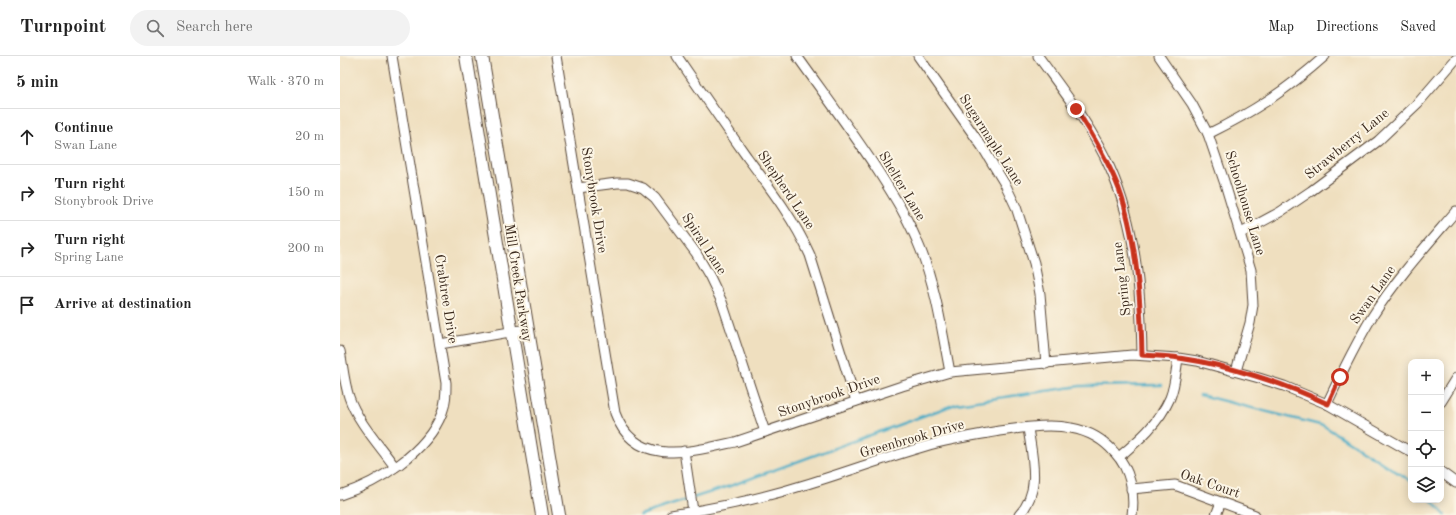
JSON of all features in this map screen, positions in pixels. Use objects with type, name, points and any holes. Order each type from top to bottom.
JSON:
[{"type":"main road","name":"Mill Creek Parkway","points":[[466,56],[542,515]]},
{"type":"main road","name":"Mill Creek Parkway","points":[[482,56],[559,515]]},
{"type":"street","name":"Crabtree Drive","points":[[340,495],[367,485],[395,467],[423,444],[438,423],[446,394],[446,383],[440,344],[392,56]]},
{"type":"street","name":"Stonybrook Drive","points":[[556,56],[615,413],[624,432],[641,446],[661,452],[684,451],[729,443],[902,386],[950,372],[1046,364],[1113,356],[1142,355],[1178,358],[1236,371],[1284,386],[1328,404],[1408,450]]},
{"type":"street","name":"Shepherd Lane","points":[[677,56],[794,223],[810,255],[856,401]]},
{"type":"street","name":"Shelter Lane","points":[[797,56],[902,207],[923,256],[934,292],[950,372]]},
{"type":"street","name":"Sugarmaple Lane","points":[[918,56],[983,148],[1006,186],[1016,207],[1034,263],[1040,301],[1046,364]]},
{"type":"street","name":"Spring Lane","points":[[1038,56],[1090,130],[1110,167],[1119,190],[1129,228],[1139,290],[1142,355]]},
{"type":"street","name":"Schoolhouse Lane","points":[[1159,56],[1192,104],[1208,134],[1241,233],[1251,270],[1253,305],[1250,323],[1236,371]]},
{"type":"street","points":[[1208,134],[1240,118],[1265,103],[1303,75],[1325,56]]},
{"type":"street","name":"Strawberry Lane","points":[[1241,233],[1280,212],[1378,141],[1418,103],[1456,59]]},
{"type":"street","name":"Spiral Lane","points":[[578,188],[628,183],[643,188],[655,198],[696,253],[722,302],[764,432]]},
{"type":"street","name":"Swan Lane","points":[[1328,404],[1357,342],[1373,315],[1456,211]]},
{"type":"street","points":[[440,344],[527,329]]},
{"type":"street","points":[[340,351],[349,398],[354,410],[395,467]]},
{"type":"street","points":[[1119,457],[1149,430],[1161,414],[1170,397],[1178,358]]},
{"type":"street","points":[[1444,397],[1456,378]]},
{"type":"street","name":"Greenbrook Drive","points":[[671,515],[760,498],[804,486],[935,444],[962,438],[1028,428],[1065,427],[1084,431],[1096,437],[1106,444],[1126,466],[1133,504],[1132,515]]},
{"type":"street","points":[[1019,515],[1028,504],[1034,485],[1033,462],[1028,428]]},
{"type":"street","points":[[684,451],[693,511]]},
{"type":"street","points":[[1444,474],[1456,483]]},
{"type":"street","name":"Oak Court","points":[[1131,488],[1175,485],[1255,515]]},
{"type":"street","points":[[1216,515],[1220,502]]},
{"type":"waterway","points":[[640,515],[730,486],[956,404],[1080,386],[1162,385]]},
{"type":"waterway","points":[[1200,395],[1324,426],[1408,479]]},
{"type":"waterway","points":[[1434,503],[1445,515]]},
{"type":"route","points":[[1076,109],[1090,130],[1110,167],[1123,201],[1139,290],[1142,355],[1197,361],[1236,371],[1284,386],[1328,404],[1340,377]]}]
